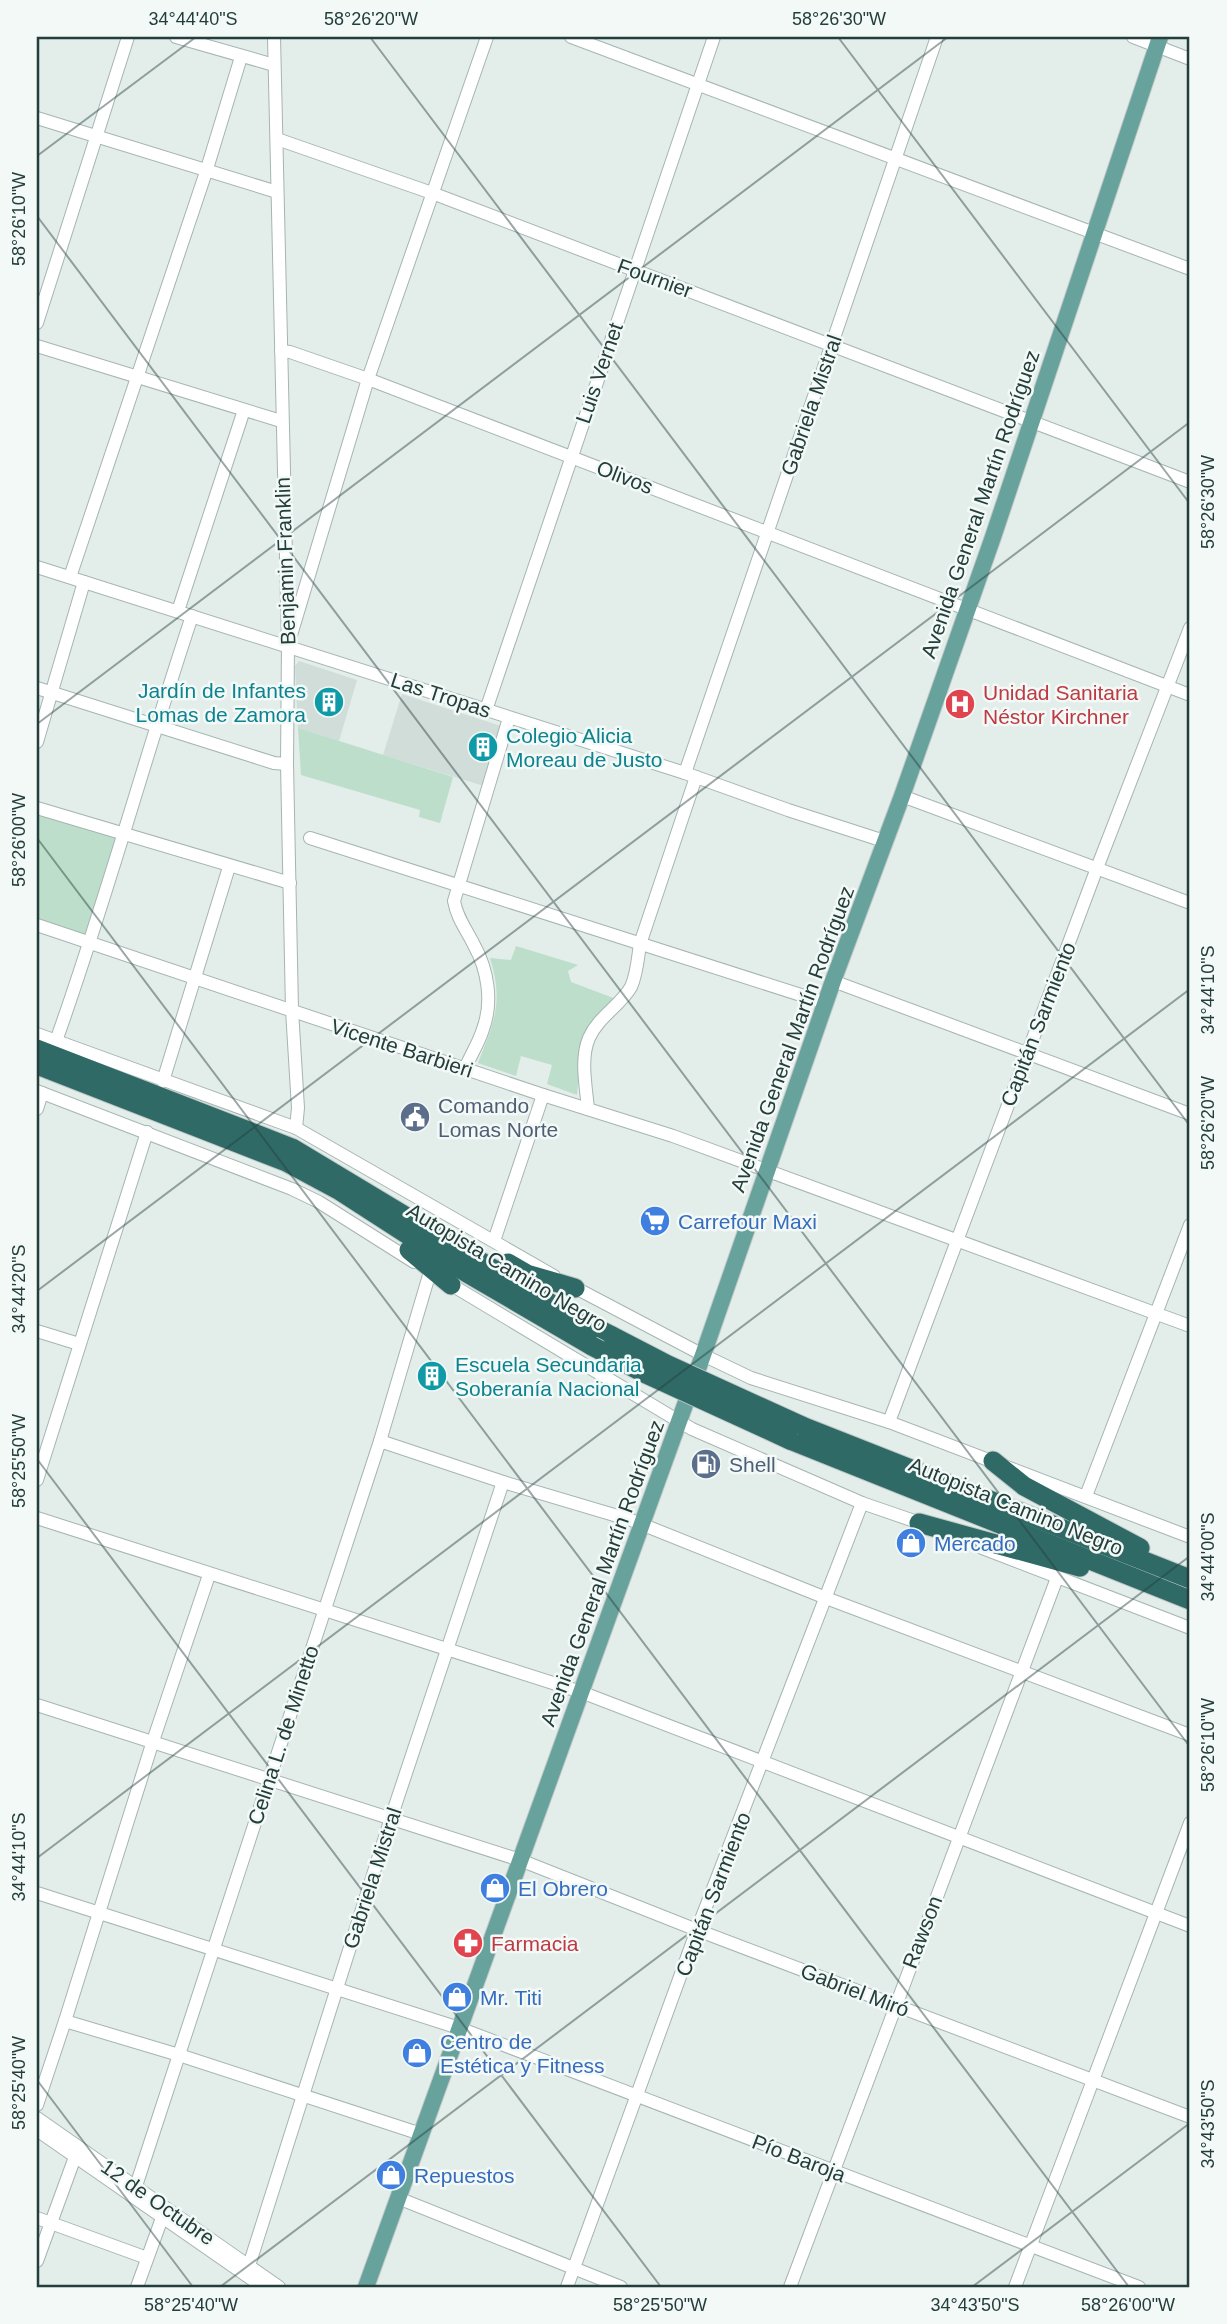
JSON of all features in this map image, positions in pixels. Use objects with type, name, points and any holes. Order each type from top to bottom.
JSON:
[{"type":"highway","points":[[57,1041],[63,1049],[158,1087]]},
{"type":"highway","name":"Autopista Camino Negro","points":[[37,1049],[158,1087],[278,1142],[563,1311],[796,1433],[1190,1577]]},
{"type":"highway","name":"Autopista Camino Negro","points":[[42,1068],[286,1162],[340,1191],[478,1279],[592,1346],[644,1373],[796,1433],[1190,1600]]},
{"type":"highway","points":[[286,1162],[323,1191],[417,1255],[451,1285]]},
{"type":"highway","points":[[351,1183],[369,1187],[446,1227],[527,1274],[575,1288]]},
{"type":"highway","points":[[993,1461],[1024,1486],[1190,1577]]},
{"type":"highway","points":[[919,1523],[1096,1572],[1190,1605]]},
{"type":"main road","name":"Avenida General Martín Rodríguez","points":[[366,2287],[679,1422],[833,981],[902,796],[1159,41]]},
{"type":"street","points":[[37,323],[128,37]]},
{"type":"street","points":[[176,37],[274,65]]},
{"type":"street","name":"Benjamin Franklin","points":[[274,37],[288,645],[287,764],[292,1010],[298,1108],[296,1128]]},
{"type":"street","points":[[288,645],[368,379],[487,37]]},
{"type":"street","points":[[571,37],[1190,270]]},
{"type":"street","name":"Luis Vernet","points":[[486,710],[713,37]]},
{"type":"street","name":"Gabriela Mistral","points":[[588,1109],[584,1060],[589,1037],[630,987],[690,775],[768,532],[937,37]]},
{"type":"street","points":[[1133,37],[1159,41],[1190,59]]},
{"type":"street","points":[[71,577],[135,377],[206,172],[240,57]]},
{"type":"street","points":[[37,118],[206,172],[277,191]]},
{"type":"street","name":"Fournier","points":[[277,139],[432,193],[1190,482]]},
{"type":"street","points":[[37,346],[281,421]]},
{"type":"street","name":"Olivos","points":[[281,351],[368,379],[1190,695]]},
{"type":"street","points":[[178,611],[244,410]]},
{"type":"street","name":"Las Tropas","points":[[37,567],[690,775],[884,841]]},
{"type":"street","points":[[37,742],[84,582]]},
{"type":"street","points":[[37,1034],[57,1041],[91,944],[155,724],[192,616]]},
{"type":"street","name":"Capitán Sarmiento","points":[[889,1422],[956,1239],[1190,628]]},
{"type":"street","points":[[37,688],[274,763],[287,764]]},
{"type":"street","points":[[465,1069],[483,1030],[489,991],[478,953],[456,913],[454,901],[509,718]]},
{"type":"street","points":[[902,796],[1190,903]]},
{"type":"street","points":[[37,808],[290,883]]},
{"type":"street","points":[[310,838],[826,1003]]},
{"type":"street","points":[[229,867],[158,1087],[296,1128],[318,1138],[575,1288],[702,1356],[751,1378],[889,1422],[1190,1537]]},
{"type":"street","name":"Vicente Barbieri","points":[[37,925],[767,1169],[1190,1326]]},
{"type":"street","points":[[833,981],[1190,1114]]},
{"type":"street","points":[[37,1109],[39,1092],[292,1189],[318,1202],[679,1422],[862,1503],[1190,1628]]},
{"type":"street","points":[[494,1241],[543,1095]]},
{"type":"street","points":[[37,1480],[147,1132]]},
{"type":"street","points":[[1086,1496],[1190,1225]]},
{"type":"street","name":"Celina L. de Minetto","points":[[133,2190],[380,1441],[430,1272]]},
{"type":"street","points":[[37,1331],[79,1344]]},
{"type":"street","points":[[380,1441],[641,1525],[1022,1673],[1190,1735]]},
{"type":"street","name":"Gabriela Mistral","points":[[253,2278],[302,2096],[503,1482]]},
{"type":"street","name":"Capitán Sarmiento","points":[[566,2287],[638,2097],[697,1930],[862,1503]]},
{"type":"street","points":[[37,1518],[581,1692],[1190,1926]]},
{"type":"street","points":[[37,2105],[209,1574]]},
{"type":"street","name":"Rawson","points":[[790,2287],[1056,1578]]},
{"type":"street","name":"Gabriel Miró","points":[[37,1705],[520,1860],[1190,2117]]},
{"type":"street","points":[[1015,2287],[1190,1823]]},
{"type":"street","name":"Pío Baroja","points":[[37,1893],[459,2028],[1139,2287]]},
{"type":"street","points":[[65,2021],[421,2134]]},
{"type":"street","name":"12 de Octubre","points":[[37,2118],[253,2278],[279,2287]]},
{"type":"street","name":"12 de Octubre","points":[[37,2130],[75,2157],[133,2190]]},
{"type":"street","points":[[37,2260],[75,2157]]},
{"type":"street","points":[[398,2197],[621,2287]]},
{"type":"street","points":[[137,2287],[166,2214]]},
{"type":"street","points":[[37,2218],[147,2258]]},
{"type":"shaded area","points":[[299,661],[357,680],[339,741],[298,728],[295,666]]},
{"type":"shaded area","points":[[402,694],[504,727],[484,786],[383,755]]},
{"type":"green space","points":[[298,728],[453,777],[440,823],[419,817],[420,810],[301,775]]},
{"type":"green space","points":[[37,808],[124,834],[92,940],[37,925]]},
{"type":"green space","points":[[516,946],[578,965],[568,971],[571,982],[616,999],[589,1027],[582,1039],[577,1095],[547,1084],[552,1065],[521,1056],[516,1076],[478,1063],[489,1036],[497,1000],[490,958],[511,960]]},
{"type":"place","name":"Jardín de Infantes Lomas de Zamora","points":[[329,702]]},
{"type":"place","name":"Unidad Sanitaria Néstor Kirchner","points":[[960,704]]},
{"type":"place","name":"Colegio Alicia Moreau de Justo","points":[[483,747]]},
{"type":"place","name":"Comando Lomas Norte","points":[[415,1117]]},
{"type":"place","name":"Carrefour Maxi","points":[[655,1221]]},
{"type":"place","name":"Escuela Secundaria Soberanía Nacional","points":[[432,1376]]},
{"type":"place","name":"Shell","points":[[706,1464]]},
{"type":"place","name":"Mercado","points":[[911,1543]]},
{"type":"place","name":"El Obrero","points":[[495,1888]]},
{"type":"place","name":"Farmacia","points":[[468,1943]]},
{"type":"place","name":"Mr. Titi","points":[[457,1997]]},
{"type":"place","name":"Centro de Estética y Fitness","points":[[417,2053]]},
{"type":"place","name":"Repuestos","points":[[391,2175]]}]
